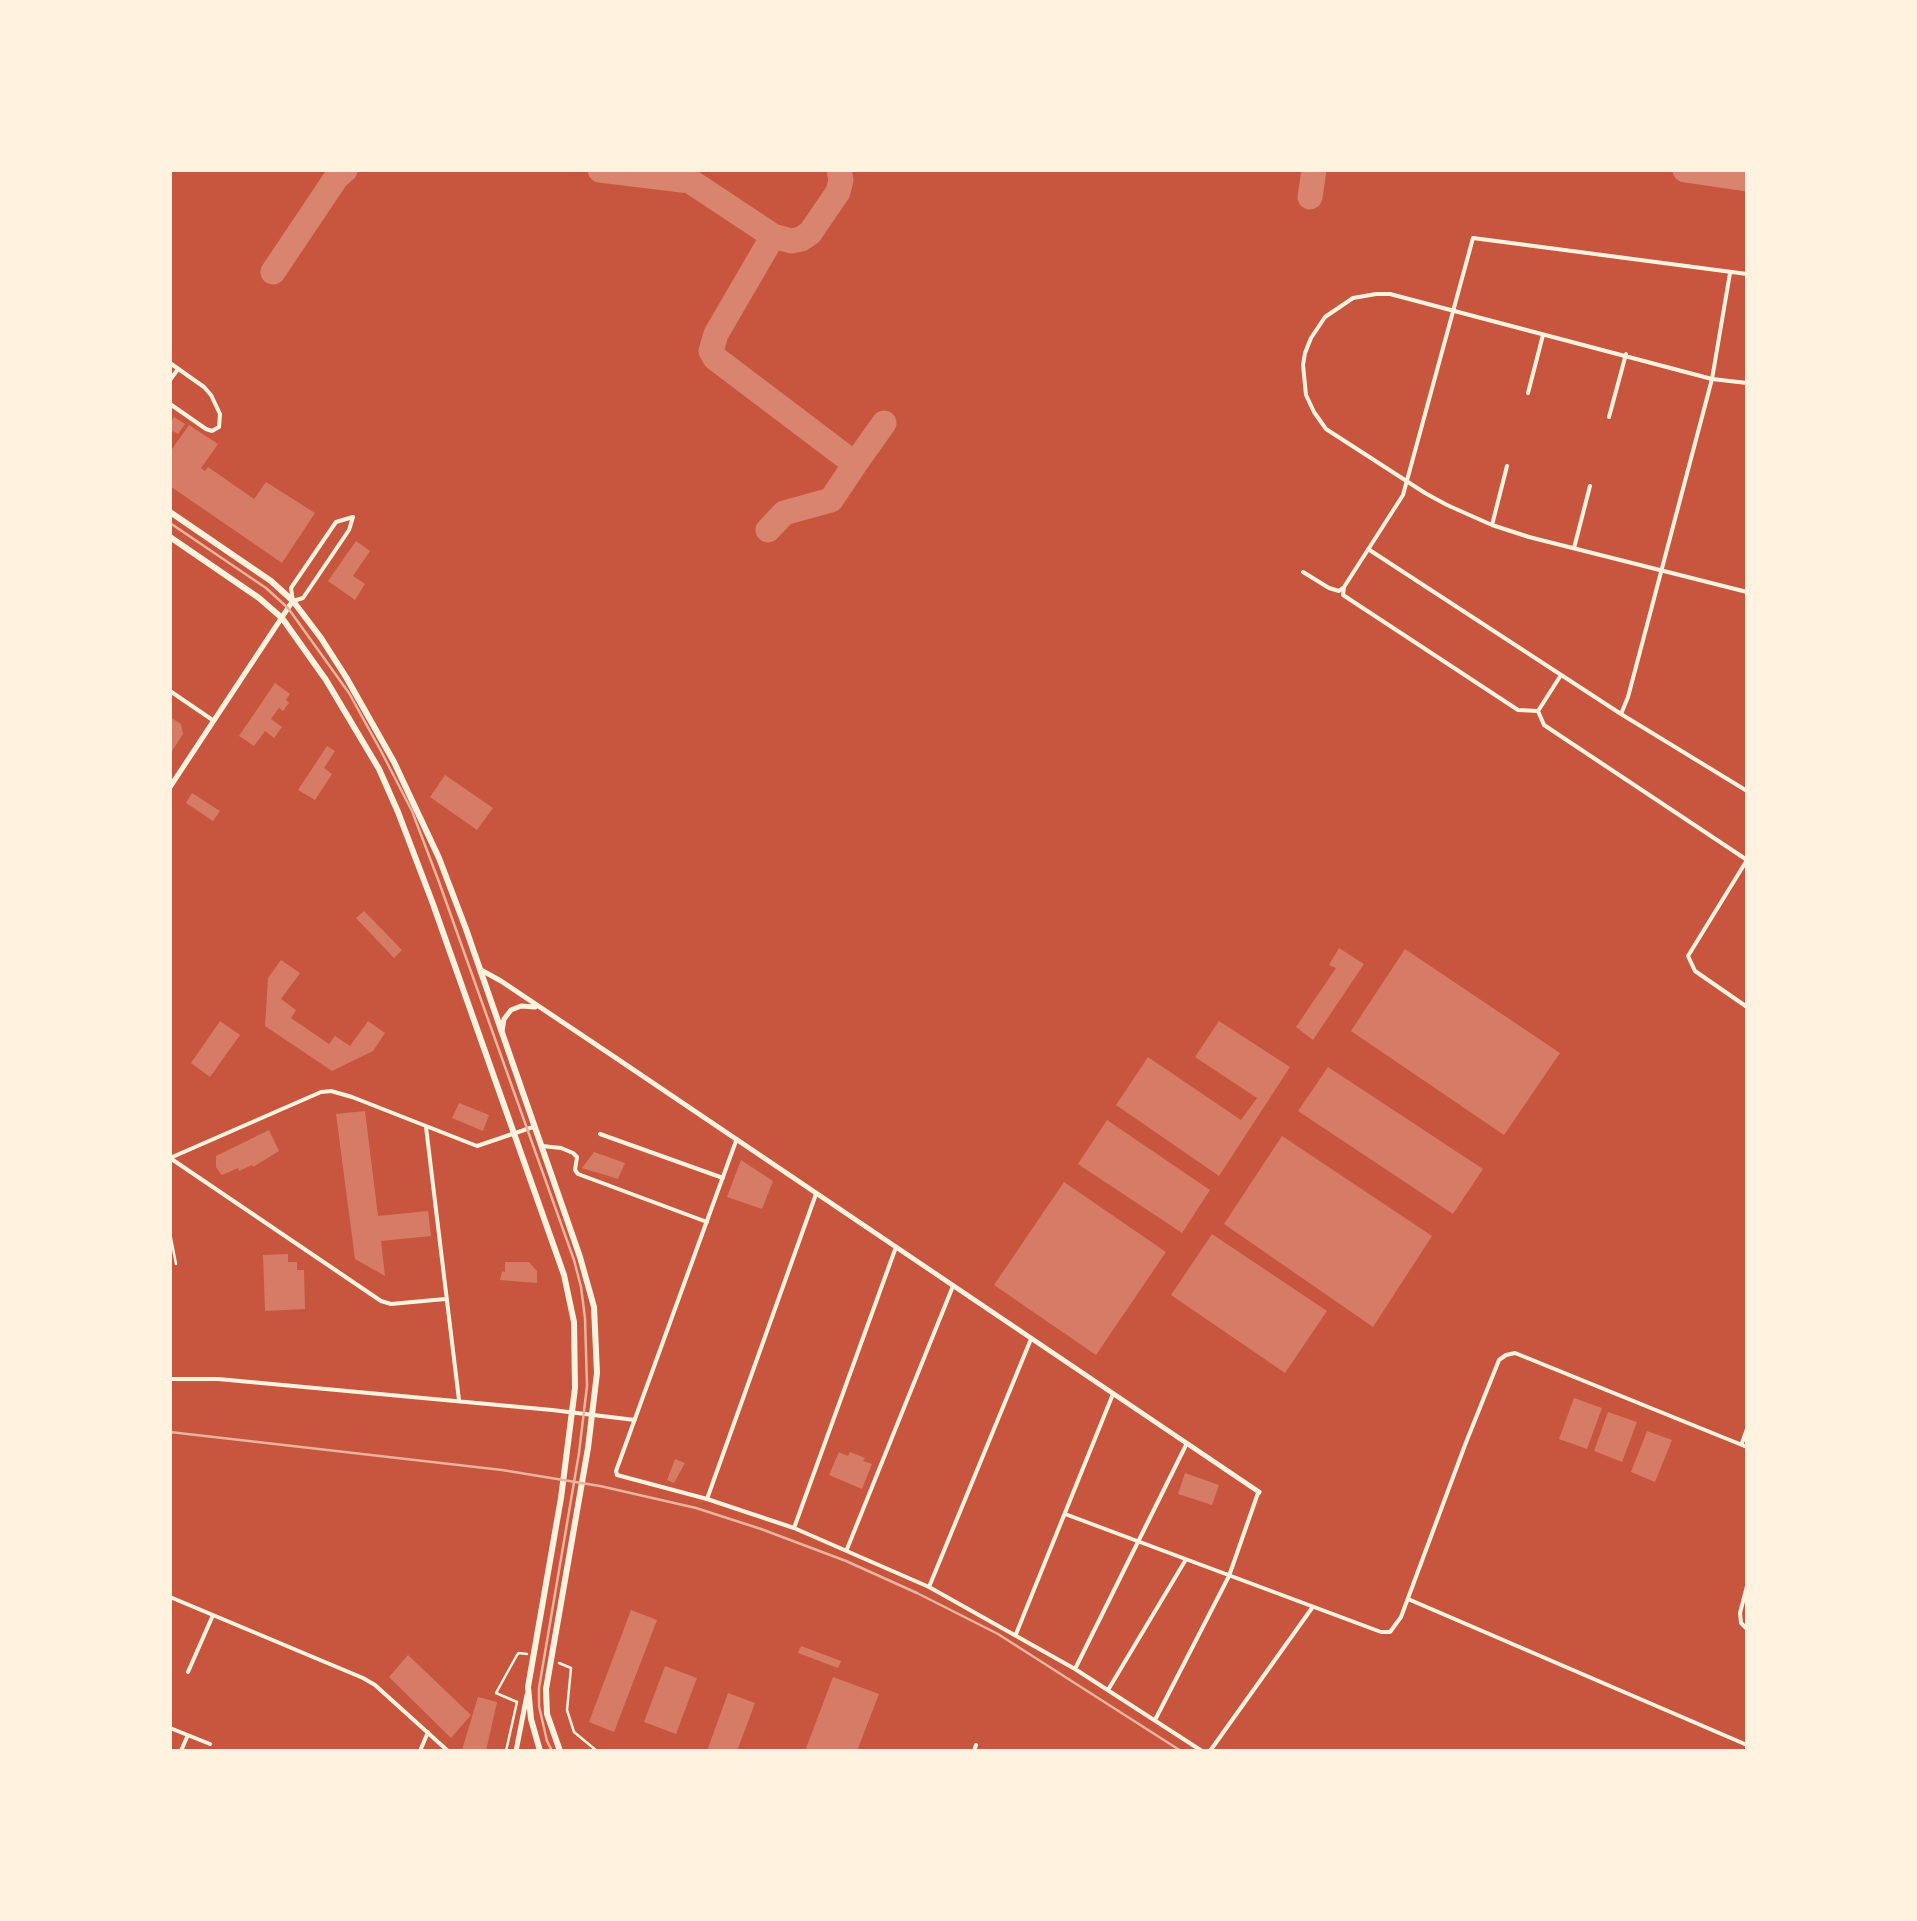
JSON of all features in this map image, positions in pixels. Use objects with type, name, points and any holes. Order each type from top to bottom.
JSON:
[{"type":"main road","points":[[170,512],[271,581],[292,602],[346,677],[404,780],[439,858],[589,1286],[597,1342],[594,1405],[546,1690],[547,1714],[560,1751]]},
{"type":"main road","points":[[170,537],[282,618],[326,680],[386,785],[433,904],[568,1289],[575,1339],[574,1403],[528,1687],[531,1720],[540,1751]]},
{"type":"street","points":[[1303,572],[1339,591],[1402,495],[1472,238],[1747,274]]},
{"type":"street","points":[[1621,714],[1712,379],[1730,272]]},
{"type":"street","points":[[1747,383],[1712,379],[1390,294],[1354,298],[1326,317],[1305,353],[1303,382],[1314,412],[1326,428],[1447,505],[1492,525],[1747,592]]},
{"type":"street","points":[[1528,393],[1543,333]]},
{"type":"street","points":[[1609,417],[1626,354]]},
{"type":"street","points":[[170,364],[212,395],[220,414],[219,427],[206,429],[170,404]]},
{"type":"street","points":[[170,380],[178,368]]},
{"type":"street","points":[[1492,525],[1507,466]]},
{"type":"street","points":[[1574,548],[1590,486]]},
{"type":"street","points":[[170,787],[292,602],[291,588],[336,522],[353,516],[349,530],[302,598],[292,602]]},
{"type":"street","points":[[1368,550],[1747,792]]},
{"type":"street","points":[[1344,587],[1343,595],[1518,710],[1538,711]]},
{"type":"street","points":[[1538,711],[1561,675]]},
{"type":"street","points":[[170,692],[214,721]]},
{"type":"street","points":[[1538,711],[1544,725],[1747,860],[1688,956],[1696,971],[1747,1007]]},
{"type":"street","points":[[479,970],[1258,1492],[1228,1576],[1155,1720]]},
{"type":"street","points":[[502,1034],[504,1019],[512,1010],[526,1005],[542,1009]]},
{"type":"street","points":[[170,1158],[320,1092],[331,1091],[477,1146],[534,1127]]},
{"type":"street","points":[[426,1127],[459,1401]]},
{"type":"street","points":[[600,1134],[723,1178]]},
{"type":"street","points":[[737,1140],[616,1471],[622,1477],[707,1499],[794,1528],[929,1587],[1016,1634],[1202,1751]]},
{"type":"street","points":[[540,1146],[573,1152],[577,1157],[574,1170],[578,1174],[708,1222]]},
{"type":"street","points":[[170,1158],[381,1301],[391,1304],[445,1299]]},
{"type":"street","points":[[707,1499],[816,1194]]},
{"type":"street","points":[[794,1528],[896,1247]]},
{"type":"street","points":[[847,1550],[953,1286]]},
{"type":"street","points":[[929,1587],[1031,1338]]},
{"type":"street","points":[[1066,1514],[1380,1632],[1390,1632],[1408,1599],[1499,1360],[1506,1355],[1515,1353],[1744,1445],[1747,1429]]},
{"type":"street","points":[[170,1379],[218,1379],[635,1420]]},
{"type":"street","points":[[1016,1634],[1112,1394]]},
{"type":"street","points":[[1075,1670],[1186,1444]]},
{"type":"street","points":[[1108,1690],[1186,1560]]},
{"type":"street","points":[[1747,1586],[1740,1613],[1741,1623],[1747,1629]]},
{"type":"street","points":[[170,1597],[363,1678],[448,1751]]},
{"type":"street","points":[[1408,1599],[1747,1746]]},
{"type":"street","points":[[1210,1751],[1313,1607]]},
{"type":"street","points":[[188,1672],[213,1614]]},
{"type":"street","points":[[516,1751],[528,1687]]},
{"type":"street","points":[[170,1728],[210,1744]]},
{"type":"street","points":[[420,1751],[428,1732]]},
{"type":"street","points":[[181,1751],[188,1735]]},
{"type":"lane","points":[[170,1234],[176,1264]]},
{"type":"path","points":[[506,1751],[517,1702],[496,1693],[516,1655],[537,1657]]},
{"type":"path","points":[[553,1661],[571,1668],[567,1710],[574,1732],[596,1751]]},
{"type":"building","points":[[170,418],[185,424],[178,434],[173,431],[170,435]]},
{"type":"building","points":[[189,425],[218,444],[201,468],[205,471],[208,467],[254,499],[266,482],[315,513],[282,563],[170,486],[170,452]]},
{"type":"building","points":[[356,541],[370,551],[353,576],[365,584],[355,600],[328,581]]},
{"type":"building","points":[[275,683],[290,694],[283,711],[279,708],[271,719],[282,727],[274,738],[265,731],[254,746],[239,736]]},
{"type":"building","points":[[170,717],[181,724],[183,734],[170,754]]},
{"type":"building","points":[[327,746],[335,751],[324,768],[332,774],[315,800],[298,790]]},
{"type":"building","points":[[445,775],[493,808],[477,830],[430,797]]},
{"type":"building","points":[[192,793],[220,811],[213,821],[186,803]]},
{"type":"building","points":[[364,911],[402,950],[394,958],[356,918]]},
{"type":"building","points":[[1339,948],[1364,964],[1313,1040],[1296,1027],[1336,968],[1329,965]]},
{"type":"building","points":[[1405,949],[1560,1053],[1504,1135],[1351,1031]]},
{"type":"building","points":[[281,960],[300,973],[281,999],[296,1010],[291,1018],[329,1044],[335,1036],[350,1046],[368,1021],[385,1033],[373,1051],[332,1071],[265,1026],[268,978]]},
{"type":"building","points":[[220,1021],[240,1035],[210,1077],[191,1063]]},
{"type":"building","points":[[1219,1021],[1290,1067],[1219,1176],[1116,1105],[1148,1057],[1241,1120],[1257,1098],[1195,1057]]},
{"type":"building","points":[[1328,1067],[1483,1169],[1453,1214],[1298,1111]]},
{"type":"building","points":[[459,1103],[489,1115],[483,1131],[452,1118]]},
{"type":"building","points":[[365,1111],[378,1216],[428,1211],[431,1236],[381,1241],[385,1276],[355,1259],[336,1114]]},
{"type":"building","points":[[1107,1120],[1210,1190],[1182,1233],[1078,1164]]},
{"type":"building","points":[[269,1130],[279,1151],[253,1167],[220,1173],[216,1156]]},
{"type":"building","points":[[1282,1136],[1432,1236],[1373,1327],[1224,1224]]},
{"type":"building","points":[[594,1152],[625,1163],[618,1179],[582,1168]]},
{"type":"building","points":[[741,1160],[773,1181],[762,1209],[727,1197]]},
{"type":"building","points":[[1064,1182],[1166,1252],[1096,1355],[994,1285]]},
{"type":"building","points":[[1212,1234],[1327,1311],[1285,1373],[1171,1295]]},
{"type":"building","points":[[288,1254],[288,1262],[297,1262],[297,1270],[304,1270],[305,1309],[265,1311],[263,1255]]},
{"type":"building","points":[[505,1262],[529,1262],[537,1271],[537,1283],[500,1280]]},
{"type":"building","points":[[1574,1398],[1602,1408],[1587,1449],[1559,1439]]},
{"type":"building","points":[[1608,1412],[1637,1422],[1622,1462],[1594,1451]]},
{"type":"building","points":[[1647,1431],[1672,1440],[1655,1482],[1631,1472]]},
{"type":"building","points":[[839,1452],[848,1456],[850,1452],[872,1464],[862,1489],[829,1475]]},
{"type":"building","points":[[675,1459],[685,1463],[674,1483],[667,1480]]},
{"type":"building","points":[[1185,1473],[1219,1485],[1212,1505],[1178,1494]]},
{"type":"building","points":[[631,1610],[657,1620],[614,1732],[589,1722]]},
{"type":"building","points":[[801,1646],[841,1661],[838,1668],[798,1653]]},
{"type":"building","points":[[408,1655],[471,1715],[451,1738],[389,1677]]},
{"type":"building","points":[[665,1666],[697,1678],[676,1734],[644,1722]]},
{"type":"building","points":[[833,1677],[879,1694],[857,1751],[805,1751]]},
{"type":"building","points":[[728,1693],[755,1703],[737,1751],[707,1751]]},
{"type":"building","points":[[478,1697],[497,1702],[486,1751],[464,1751],[462,1750]]},
{"type":"taxiway","points":[[273,272],[345,170]]},
{"type":"taxiway","points":[[600,170],[690,181],[773,236],[791,241],[810,233],[838,192],[839,170]]},
{"type":"taxiway","points":[[1310,197],[1314,170]]},
{"type":"taxiway","points":[[1685,170],[1747,179]]},
{"type":"taxiway","points":[[773,236],[716,334],[711,351],[715,358],[855,464],[884,423]]},
{"type":"taxiway","points":[[768,530],[784,513],[831,500],[855,464]]},
{"type":"tram line","points":[[170,523],[266,588],[288,608],[349,693],[381,751],[412,811],[439,882],[574,1260],[585,1318],[587,1386],[539,1688],[539,1706],[552,1751]]},
{"type":"railway","points":[[170,1432],[502,1470],[600,1486],[696,1508],[846,1561],[917,1593],[998,1634],[1181,1751]]}]
